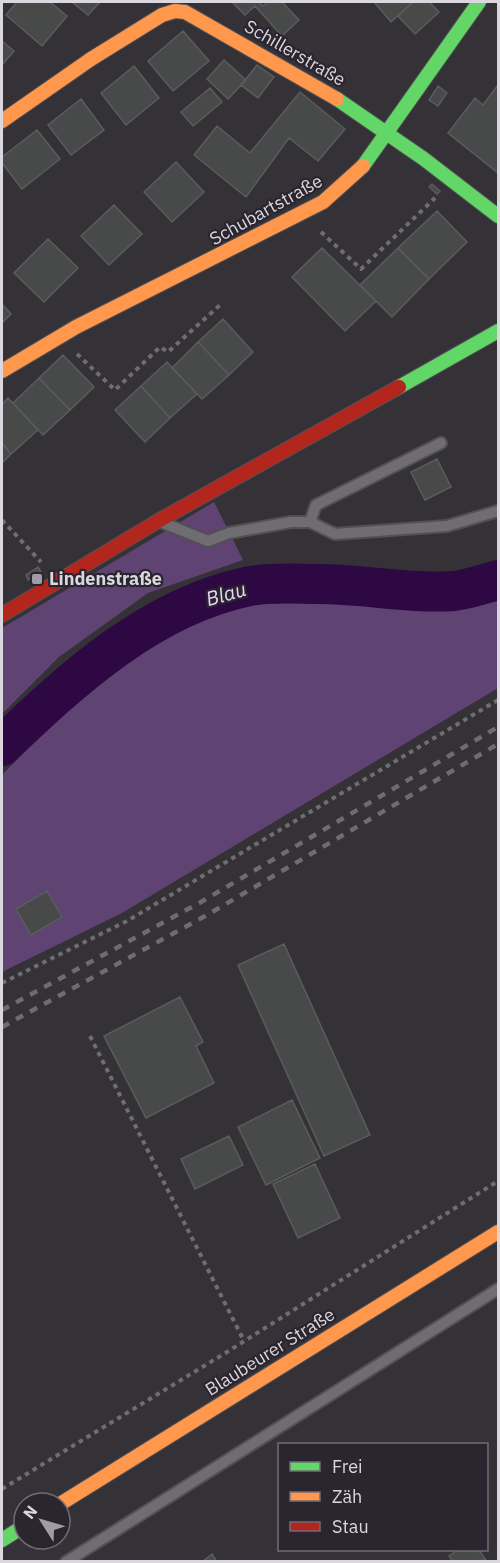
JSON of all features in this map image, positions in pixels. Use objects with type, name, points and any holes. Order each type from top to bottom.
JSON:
[{"type":"street","name":"Schubartstraße","points":[[2,371],[59,337],[301,214],[345,185],[362,167],[388,131],[477,2]]},
{"type":"street","name":"Schillerstraße","points":[[2,121],[91,59],[162,15],[185,12],[285,68],[388,131],[498,216]]},
{"type":"street","points":[[2,615],[158,521],[498,331]]},
{"type":"street","name":"Blaubeurer Straße","points":[[72,1496],[498,1232]]},
{"type":"lane","points":[[310,522],[316,505],[441,443]]},
{"type":"lane","points":[[158,521],[208,541],[229,533],[291,522],[310,522],[335,534],[447,526],[498,511]]},
{"type":"lane","points":[[66,1562],[498,1289]]},
{"type":"path","points":[[301,214],[361,269],[453,181]]},
{"type":"path","points":[[59,337],[115,390],[160,347],[168,352],[221,304]]},
{"type":"path","points":[[2,520],[57,581]]},
{"type":"path","points":[[2,983],[127,921],[498,700]]},
{"type":"path","points":[[90,1036],[244,1341]]},
{"type":"path","points":[[2,1489],[244,1341],[498,1181]]},
{"type":"shaded area","points":[[214,502],[243,560],[148,593],[59,657],[2,714],[2,628]]},
{"type":"shaded area","points":[[315,594],[441,605],[498,594],[498,688],[122,913],[2,972],[2,775],[71,704],[137,650],[198,612],[250,597]]},
{"type":"building","points":[[17,2],[50,2],[67,16],[42,46],[6,15]]},
{"type":"building","points":[[72,2],[100,2],[88,15]]},
{"type":"building","points":[[232,2],[259,2],[263,6],[268,2],[282,2],[299,20],[282,36],[255,6],[245,15]]},
{"type":"building","points":[[374,2],[413,2],[391,22]]},
{"type":"building","points":[[413,2],[429,2],[439,12],[415,34],[398,16]]},
{"type":"building","points":[[183,31],[209,61],[173,91],[148,61]]},
{"type":"building","points":[[2,41],[14,51],[2,65]]},
{"type":"building","points":[[224,60],[246,80],[228,99],[207,79]]},
{"type":"building","points":[[257,65],[274,77],[258,98],[241,85]]},
{"type":"building","points":[[134,66],[159,98],[126,125],[101,93]]},
{"type":"building","points":[[498,85],[498,173],[448,133],[475,98],[483,105]]},
{"type":"building","points":[[438,86],[447,93],[438,106],[429,100]]},
{"type":"building","points":[[210,88],[222,102],[193,126],[181,112]]},
{"type":"building","points":[[300,92],[345,129],[318,161],[289,138],[246,197],[194,155],[217,126],[250,153]]},
{"type":"building","points":[[81,99],[104,130],[71,155],[48,125]]},
{"type":"building","points":[[37,130],[60,159],[22,189],[2,163],[2,157]]},
{"type":"building","points":[[176,162],[204,192],[172,222],[144,192]]},
{"type":"building","points":[[432,184],[440,191],[437,194],[429,187]]},
{"type":"building","points":[[114,205],[142,234],[109,265],[81,236]]},
{"type":"building","points":[[437,211],[467,242],[429,279],[398,248]]},
{"type":"building","points":[[48,239],[78,268],[44,302],[14,273]]},
{"type":"building","points":[[322,248],[376,301],[345,331],[292,277]]},
{"type":"building","points":[[398,248],[429,279],[392,317],[360,285]]},
{"type":"building","points":[[2,304],[11,314],[2,323]]},
{"type":"building","points":[[223,319],[253,352],[229,375],[198,342]]},
{"type":"building","points":[[198,342],[229,375],[202,399],[172,368]]},
{"type":"building","points":[[63,355],[94,387],[70,410],[39,378]]},
{"type":"building","points":[[167,362],[197,394],[170,418],[141,386]]},
{"type":"building","points":[[39,378],[70,410],[43,435],[13,403]]},
{"type":"building","points":[[141,386],[170,418],[145,442],[115,410]]},
{"type":"building","points":[[8,398],[38,430],[11,454],[2,443],[2,404]]},
{"type":"building","points":[[2,443],[11,454],[2,463]]},
{"type":"building","points":[[437,459],[451,487],[425,500],[411,472]]},
{"type":"building","points":[[38,567],[41,572],[28,580],[26,575]]},
{"type":"building","points":[[47,891],[62,917],[31,935],[16,909]]},
{"type":"building","points":[[284,944],[370,1135],[324,1156],[238,965]]},
{"type":"building","points":[[180,997],[203,1042],[196,1046],[214,1083],[146,1118],[104,1036]]},
{"type":"building","points":[[292,1100],[320,1158],[266,1185],[238,1127]]},
{"type":"building","points":[[229,1136],[243,1165],[195,1189],[181,1159]]},
{"type":"building","points":[[315,1164],[340,1218],[298,1238],[273,1184]]},
{"type":"building","points":[[456,1551],[480,1551],[486,1560],[453,1562],[449,1556]]},
{"type":"building","points":[[212,1554],[217,1562],[202,1562]]},
{"type":"waterway","name":"Blau","points":[[2,746],[56,696],[115,648],[179,610],[214,596],[250,586],[267,584],[335,584],[437,592],[460,590],[498,580]]},
{"type":"railway","points":[[2,1010],[201,902],[498,727]]},
{"type":"railway","points":[[2,1027],[207,915],[498,744]]},
{"type":"traffic: fast","points":[[363,166],[479,2]]},
{"type":"traffic: fast","points":[[337,99],[424,159],[498,216]]},
{"type":"traffic: fast","points":[[399,387],[498,331]]},
{"type":"traffic: fast","points":[[2,1540],[12,1534]]},
{"type":"traffic: slow","points":[[2,121],[91,59],[162,15],[175,11],[185,12],[337,99]]},
{"type":"traffic: slow","points":[[2,371],[76,327],[323,202],[363,166]]},
{"type":"traffic: slow","points":[[72,1497],[498,1232]]},
{"type":"traffic: jam","points":[[2,615],[158,521],[399,387]]},
{"type":"place","name":"Lindenstraße","points":[[37,579]]}]
